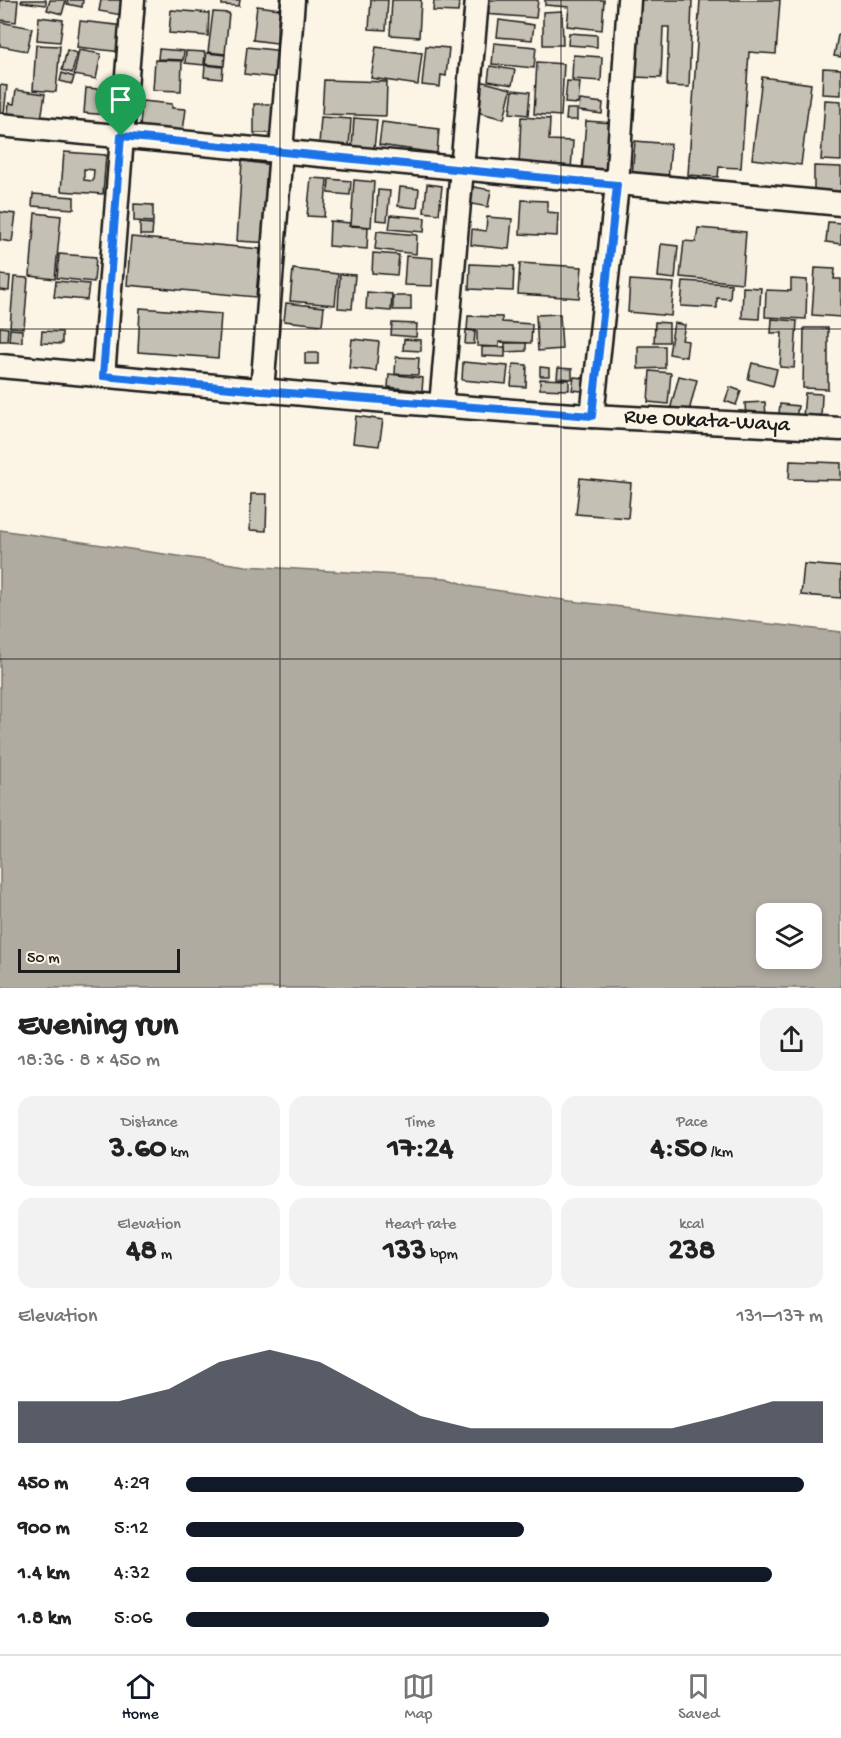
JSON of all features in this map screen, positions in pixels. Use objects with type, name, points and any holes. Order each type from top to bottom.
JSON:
[{"type":"street","points":[[103,376],[133,0]]},
{"type":"street","points":[[262,391],[283,152],[293,0]]},
{"type":"street","points":[[441,405],[477,0]]},
{"type":"street","points":[[592,416],[617,185],[629,0]]},
{"type":"street","points":[[0,125],[617,185],[841,204]]},
{"type":"street","name":"Rue Oukata-Waya","points":[[0,366],[262,391],[441,405],[592,416],[841,429]]},
{"type":"shaded area","points":[[0,530],[246,566],[446,578],[473,587],[570,601],[841,632],[841,988],[0,988]]},
{"type":"building","points":[[0,0],[18,0],[16,22],[0,20]]},
{"type":"building","points":[[22,0],[46,0],[46,5],[21,2]]},
{"type":"building","points":[[50,0],[66,0],[62,14],[47,10]]},
{"type":"building","points":[[68,0],[83,0],[82,7],[67,4]]},
{"type":"building","points":[[101,0],[130,0],[127,16],[99,11]]},
{"type":"building","points":[[222,0],[240,0],[239,6],[222,5]]},
{"type":"building","points":[[371,0],[388,0],[386,30],[369,29]]},
{"type":"building","points":[[392,0],[421,0],[419,37],[390,35]]},
{"type":"building","points":[[486,0],[538,0],[536,18],[484,14]]},
{"type":"building","points":[[545,0],[604,0],[602,30],[567,26],[569,7],[545,5]]},
{"type":"building","points":[[636,0],[692,0],[689,87],[667,86],[669,27],[663,27],[661,78],[633,77]]},
{"type":"building","points":[[700,0],[780,0],[776,54],[749,52],[741,168],[719,167],[718,177],[688,175]]},
{"type":"building","points":[[434,1],[459,2],[458,12],[433,11]]},
{"type":"building","points":[[257,6],[288,10],[284,44],[253,40]]},
{"type":"building","points":[[171,10],[209,13],[208,36],[169,33]]},
{"type":"building","points":[[562,11],[563,45],[543,45],[543,12]]},
{"type":"building","points":[[213,12],[229,13],[225,54],[208,52]]},
{"type":"building","points":[[39,17],[63,20],[60,42],[37,40]]},
{"type":"building","points":[[499,20],[534,25],[532,40],[497,37]]},
{"type":"building","points":[[80,21],[125,26],[122,52],[77,47]]},
{"type":"building","points":[[0,22],[32,28],[27,51],[0,46]]},
{"type":"building","points":[[569,33],[597,35],[597,47],[568,45]]},
{"type":"building","points":[[838,35],[841,35],[841,57],[834,56]]},
{"type":"building","points":[[494,43],[536,47],[534,68],[492,64]]},
{"type":"building","points":[[36,45],[60,46],[56,92],[33,90]]},
{"type":"building","points":[[426,46],[449,48],[446,76],[441,75],[440,87],[422,85]]},
{"type":"building","points":[[247,47],[283,51],[280,78],[244,74]]},
{"type":"building","points":[[376,47],[422,53],[418,85],[371,78]]},
{"type":"building","points":[[159,49],[184,51],[183,60],[158,59]]},
{"type":"building","points":[[67,50],[77,53],[72,73],[62,70]]},
{"type":"building","points":[[79,50],[101,54],[96,79],[74,75]]},
{"type":"building","points":[[186,51],[205,52],[204,65],[185,63]]},
{"type":"building","points":[[207,53],[225,55],[224,66],[205,64]]},
{"type":"building","points":[[573,55],[602,57],[601,81],[572,79]]},
{"type":"building","points":[[155,60],[182,61],[181,91],[153,90]]},
{"type":"building","points":[[537,62],[564,64],[561,116],[534,114]]},
{"type":"building","points":[[205,65],[223,67],[222,79],[204,77]]},
{"type":"building","points":[[490,66],[515,70],[512,85],[488,81]]},
{"type":"building","points":[[823,68],[841,69],[841,95],[822,94]]},
{"type":"building","points":[[62,73],[74,77],[72,84],[60,81]]},
{"type":"building","points":[[762,77],[811,84],[801,165],[752,159]]},
{"type":"building","points":[[324,80],[387,82],[386,116],[322,114]]},
{"type":"building","points":[[480,81],[511,89],[504,119],[473,111]]},
{"type":"building","points":[[567,81],[580,82],[578,104],[565,103]]},
{"type":"building","points":[[0,85],[7,86],[4,114],[0,113]]},
{"type":"building","points":[[86,88],[111,90],[109,115],[84,113]]},
{"type":"building","points":[[16,90],[45,94],[41,119],[8,114],[9,103],[14,104]]},
{"type":"building","points":[[513,90],[530,92],[528,115],[510,113]]},
{"type":"building","points":[[580,100],[603,103],[602,114],[579,111]]},
{"type":"building","points":[[825,100],[841,101],[841,161],[821,160]]},
{"type":"building","points":[[142,101],[172,104],[172,108],[186,109],[183,131],[140,127]]},
{"type":"building","points":[[254,104],[272,104],[272,133],[254,133]]},
{"type":"building","points":[[567,109],[577,109],[577,120],[566,120]]},
{"type":"building","points":[[321,117],[351,119],[349,147],[319,145]]},
{"type":"building","points":[[521,117],[550,119],[549,140],[573,141],[571,170],[519,167]]},
{"type":"building","points":[[354,118],[377,120],[374,149],[352,147]]},
{"type":"building","points":[[586,121],[614,123],[610,173],[582,171]]},
{"type":"building","points":[[382,122],[439,129],[437,153],[379,145]]},
{"type":"building","points":[[635,141],[671,144],[668,180],[632,176]]},
{"type":"building","points":[[64,152],[106,155],[103,194],[61,191]],"holes":[[[84,169],[94,170],[93,181],[84,180]]]},
{"type":"building","points":[[242,161],[273,165],[272,243],[237,241]]},
{"type":"building","points":[[814,166],[841,167],[841,194],[814,193]]},
{"type":"building","points":[[311,178],[327,179],[324,217],[307,216]]},
{"type":"building","points":[[329,179],[351,181],[350,195],[328,193]]},
{"type":"building","points":[[354,180],[374,182],[371,227],[351,225]]},
{"type":"building","points":[[427,184],[442,186],[439,214],[424,212]]},
{"type":"building","points":[[469,186],[491,190],[488,207],[466,203]]},
{"type":"building","points":[[400,187],[419,189],[417,208],[398,206]]},
{"type":"building","points":[[378,190],[390,191],[387,221],[376,220]]},
{"type":"building","points":[[33,194],[74,197],[74,209],[32,206]]},
{"type":"building","points":[[522,200],[547,201],[547,212],[558,213],[557,236],[520,234]]},
{"type":"building","points":[[134,204],[153,205],[153,222],[134,221]]},
{"type":"building","points":[[0,212],[16,214],[12,242],[0,240]]},
{"type":"building","points":[[35,213],[61,216],[55,279],[30,276]]},
{"type":"building","points":[[391,215],[425,218],[424,232],[389,229]]},
{"type":"building","points":[[487,217],[512,219],[509,249],[471,245],[472,229],[486,231]]},
{"type":"building","points":[[330,221],[350,223],[349,226],[368,227],[367,249],[329,246]]},
{"type":"building","points":[[828,222],[841,223],[841,244],[826,242]]},
{"type":"building","points":[[140,223],[153,224],[152,235],[140,235]]},
{"type":"building","points":[[698,228],[746,232],[742,283],[680,277],[684,241],[696,242]]},
{"type":"building","points":[[377,231],[417,235],[416,254],[375,249]]},
{"type":"building","points":[[131,237],[260,249],[256,297],[127,285]]},
{"type":"building","points":[[661,244],[678,246],[675,279],[658,277]]},
{"type":"building","points":[[373,253],[399,255],[397,275],[372,273]]},
{"type":"building","points":[[59,254],[96,257],[94,282],[57,278]]},
{"type":"building","points":[[406,256],[433,258],[432,286],[404,285]]},
{"type":"building","points":[[520,263],[582,267],[579,298],[518,294]]},
{"type":"building","points":[[470,264],[514,266],[513,291],[469,289]]},
{"type":"building","points":[[815,268],[835,269],[834,279],[841,279],[841,317],[812,315]]},
{"type":"building","points":[[293,269],[338,274],[335,305],[290,301]]},
{"type":"building","points":[[340,274],[355,275],[352,309],[338,308]]},
{"type":"building","points":[[0,275],[10,276],[9,291],[0,290]]},
{"type":"building","points":[[14,277],[28,278],[24,328],[10,327]]},
{"type":"building","points":[[791,279],[807,280],[806,319],[765,317],[766,290],[791,291]]},
{"type":"building","points":[[630,280],[674,283],[671,316],[628,312]]},
{"type":"building","points":[[56,281],[89,284],[87,300],[54,297]]},
{"type":"building","points":[[683,281],[731,284],[730,299],[717,298],[717,308],[681,306]]},
{"type":"building","points":[[743,287],[761,288],[759,319],[742,318]]},
{"type":"building","points":[[367,292],[392,294],[391,311],[366,309]]},
{"type":"building","points":[[393,296],[411,296],[411,310],[393,310]]},
{"type":"building","points":[[286,303],[324,307],[322,325],[284,321]]},
{"type":"building","points":[[140,308],[221,314],[218,358],[138,352]]},
{"type":"building","points":[[560,314],[562,349],[538,351],[536,315]]},
{"type":"building","points":[[468,316],[502,317],[502,322],[532,324],[531,343],[499,342],[499,347],[477,346],[477,331],[467,330]]},
{"type":"building","points":[[111,319],[120,320],[118,346],[109,346]]},
{"type":"building","points":[[772,319],[797,321],[794,368],[780,367],[782,333],[771,333]]},
{"type":"building","points":[[655,322],[669,323],[669,342],[654,342]]},
{"type":"building","points":[[392,323],[417,324],[416,337],[391,335]]},
{"type":"building","points":[[674,323],[685,325],[682,340],[688,341],[686,357],[669,354]]},
{"type":"building","points":[[0,327],[8,328],[7,341],[0,341]]},
{"type":"building","points":[[804,328],[828,328],[828,389],[803,388]]},
{"type":"building","points":[[10,329],[22,330],[22,342],[9,341]]},
{"type":"building","points":[[466,330],[475,331],[474,344],[465,344]]},
{"type":"building","points":[[42,331],[62,332],[62,344],[41,343]]},
{"type":"building","points":[[352,339],[379,342],[376,371],[349,368]]},
{"type":"building","points":[[404,339],[421,340],[421,351],[403,350]]},
{"type":"building","points":[[505,343],[526,343],[526,351],[505,352]]},
{"type":"building","points":[[638,346],[665,346],[665,368],[638,369]]},
{"type":"building","points":[[482,347],[505,347],[505,357],[482,356]]},
{"type":"building","points":[[305,353],[318,353],[318,364],[305,364]]},
{"type":"building","points":[[396,357],[419,358],[418,375],[395,374]]},
{"type":"building","points":[[463,362],[508,366],[506,384],[462,380]]},
{"type":"building","points":[[752,363],[777,369],[773,386],[748,379]]},
{"type":"building","points":[[513,364],[527,365],[526,387],[511,386]]},
{"type":"building","points":[[540,367],[549,368],[549,376],[540,376]]},
{"type":"building","points":[[558,368],[572,369],[572,379],[557,378]]},
{"type":"building","points":[[650,371],[671,373],[668,404],[648,402]]},
{"type":"building","points":[[389,374],[423,378],[422,391],[388,387]]},
{"type":"building","points":[[679,376],[697,380],[688,415],[670,410]]},
{"type":"building","points":[[574,377],[593,379],[592,392],[572,390]]},
{"type":"building","points":[[540,379],[569,380],[569,390],[540,389]]},
{"type":"building","points":[[730,387],[741,391],[736,405],[725,401]]},
{"type":"building","points":[[805,393],[822,394],[821,418],[803,417]]},
{"type":"building","points":[[765,402],[766,417],[746,418],[745,403]]},
{"type":"building","points":[[780,404],[798,406],[795,425],[778,423]]},
{"type":"building","points":[[356,416],[383,420],[379,446],[353,443]]},
{"type":"building","points":[[790,461],[841,463],[841,480],[789,479]]},
{"type":"building","points":[[580,478],[631,483],[628,518],[576,514]]},
{"type":"building","points":[[251,494],[267,494],[266,531],[250,530]]},
{"type":"building","points":[[804,564],[841,567],[841,598],[801,595]]},
{"type":"route","points":[[121,136],[617,185],[592,416],[262,391],[103,376],[121,136]]}]
